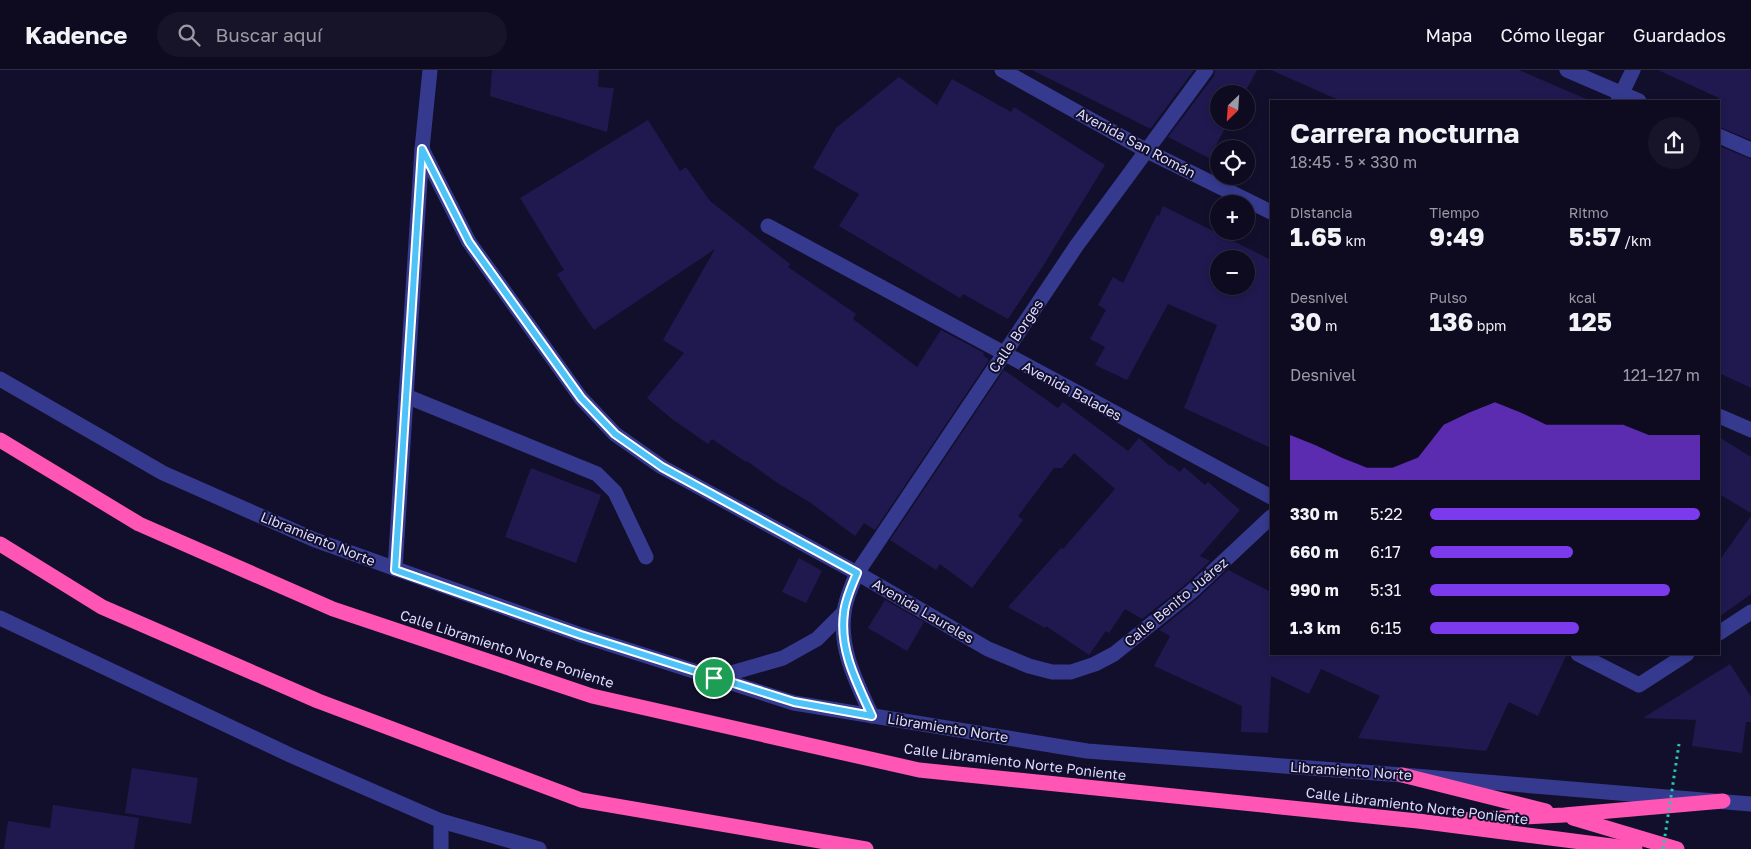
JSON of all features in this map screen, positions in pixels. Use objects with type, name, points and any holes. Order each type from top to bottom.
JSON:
[{"type":"highway","name":"Calle Libramiento Norte Poniente","points":[[0,440],[139,524],[333,609],[592,696],[919,770],[1418,821],[1635,849]]},
{"type":"highway","points":[[0,544],[102,607],[318,701],[581,800],[866,849]]},
{"type":"highway","points":[[1402,775],[1564,815],[1677,849]]},
{"type":"highway","points":[[1418,821],[1564,815],[1723,801]]},
{"type":"street","points":[[395,570],[422,149],[430,70]]},
{"type":"street","name":"Avenida San Román","points":[[1002,70],[1147,151],[1270,212]]},
{"type":"street","name":"Calle Borges","points":[[872,716],[851,669],[844,641],[844,612],[857,573],[1077,245],[1206,70]]},
{"type":"street","points":[[1567,70],[1620,98],[1633,70]]},
{"type":"street","points":[[1720,136],[1751,150]]},
{"type":"street","name":"Avenida Laureles","points":[[422,149],[469,242],[581,398],[615,434],[662,467],[857,573],[988,649],[1029,666],[1052,672],[1071,672]]},
{"type":"street","name":"Avenida Balades","points":[[768,226],[1270,496]]},
{"type":"street","name":"Libramiento Norte","points":[[0,379],[163,473],[315,540],[581,635],[794,702],[1087,751],[1751,804]]},
{"type":"street","points":[[406,396],[597,474],[615,492],[646,557]]},
{"type":"street","points":[[1720,416],[1751,430]]},
{"type":"street","name":"Calle Benito Juárez","points":[[1071,672],[1095,664],[1114,654],[1191,592],[1270,517]]},
{"type":"street","name":"Calle Borges","points":[[714,678],[783,658],[817,639],[844,612]]},
{"type":"street","points":[[1720,632],[1751,612]]},
{"type":"street","points":[[0,618],[290,755],[441,821],[539,849]]},
{"type":"street","points":[[1580,655],[1639,685],[1685,655]]},
{"type":"street","points":[[441,821],[441,849]]},
{"type":"path","points":[[1663,849],[1679,744]]},
{"type":"building","points":[[492,70],[599,70],[598,87],[614,88],[607,132],[490,96]]},
{"type":"building","points":[[1032,70],[1194,70],[1151,128],[1149,128]]},
{"type":"building","points":[[1215,70],[1257,70],[1249,85],[1210,85],[1210,130],[1224,130],[1219,140],[1210,140],[1209,158],[1168,137],[1214,76]]},
{"type":"building","points":[[1271,70],[1519,70],[1589,100],[1339,100]]},
{"type":"building","points":[[1658,70],[1751,70],[1751,140],[1720,127],[1719,98]]},
{"type":"building","points":[[899,77],[937,105],[952,79],[1011,112],[1014,107],[1105,165],[1008,319],[963,294],[960,298],[839,226],[859,194],[813,168],[836,128]]},
{"type":"building","points":[[648,120],[680,171],[686,167],[710,201],[790,264],[788,267],[856,314],[853,319],[917,367],[941,330],[984,353],[983,355],[989,360],[875,530],[864,523],[855,536],[811,503],[712,439],[708,444],[672,419],[647,398],[684,353],[663,340],[715,249],[594,330],[557,274],[564,270],[520,198]]},
{"type":"building","points":[[1720,146],[1751,159],[1751,388],[1720,373]]},
{"type":"building","points":[[1163,206],[1210,230],[1210,240],[1231,240],[1251,250],[1210,250],[1210,295],[1255,295],[1255,252],[1270,260],[1270,448],[1184,408],[1217,325],[1168,304],[1127,380],[1095,365],[1105,347],[1090,339],[1106,310],[1098,305],[1113,277],[1123,283]]},
{"type":"building","points":[[1004,370],[1058,408],[1063,402],[1128,451],[1139,438],[1170,466],[1180,472],[1184,467],[1205,485],[1208,482],[1240,510],[1200,556],[1210,561],[1185,585],[1142,619],[1125,609],[1109,633],[1106,631],[1089,655],[1046,626],[1045,628],[1008,607],[1061,548],[1063,549],[1115,489],[1074,453],[1062,468],[1054,468],[1018,516],[1023,520],[972,588],[940,564],[936,570],[890,540]]},
{"type":"building","points":[[1720,438],[1751,457],[1751,513],[1720,495]]},
{"type":"building","points":[[531,468],[601,495],[576,563],[505,537]]},
{"type":"building","points":[[1751,516],[1751,594],[1720,616],[1720,560]]},
{"type":"building","points":[[799,558],[822,571],[806,603],[782,592]]},
{"type":"building","points":[[1228,570],[1270,591],[1270,655],[1567,655],[1538,716],[1509,702],[1486,751],[1358,738],[1380,696],[1321,669],[1309,694],[1271,676],[1268,733],[1241,732],[1242,706],[1154,666],[1170,636],[1159,630],[1197,599]]},
{"type":"building","points":[[885,600],[924,622],[907,651],[868,628]]},
{"type":"building","points":[[1730,664],[1751,697],[1751,722],[1746,722],[1742,753],[1692,746],[1696,720],[1643,718]]},
{"type":"building","points":[[132,768],[198,778],[191,824],[125,813]]},
{"type":"building","points":[[53,805],[139,818],[134,849],[4,849],[8,821],[50,828]]},
{"type":"route","points":[[422,149],[469,242],[581,398],[615,434],[662,467],[857,573],[844,612],[844,641],[851,669],[872,716],[794,702],[714,678],[581,635],[395,570],[422,149]]}]
